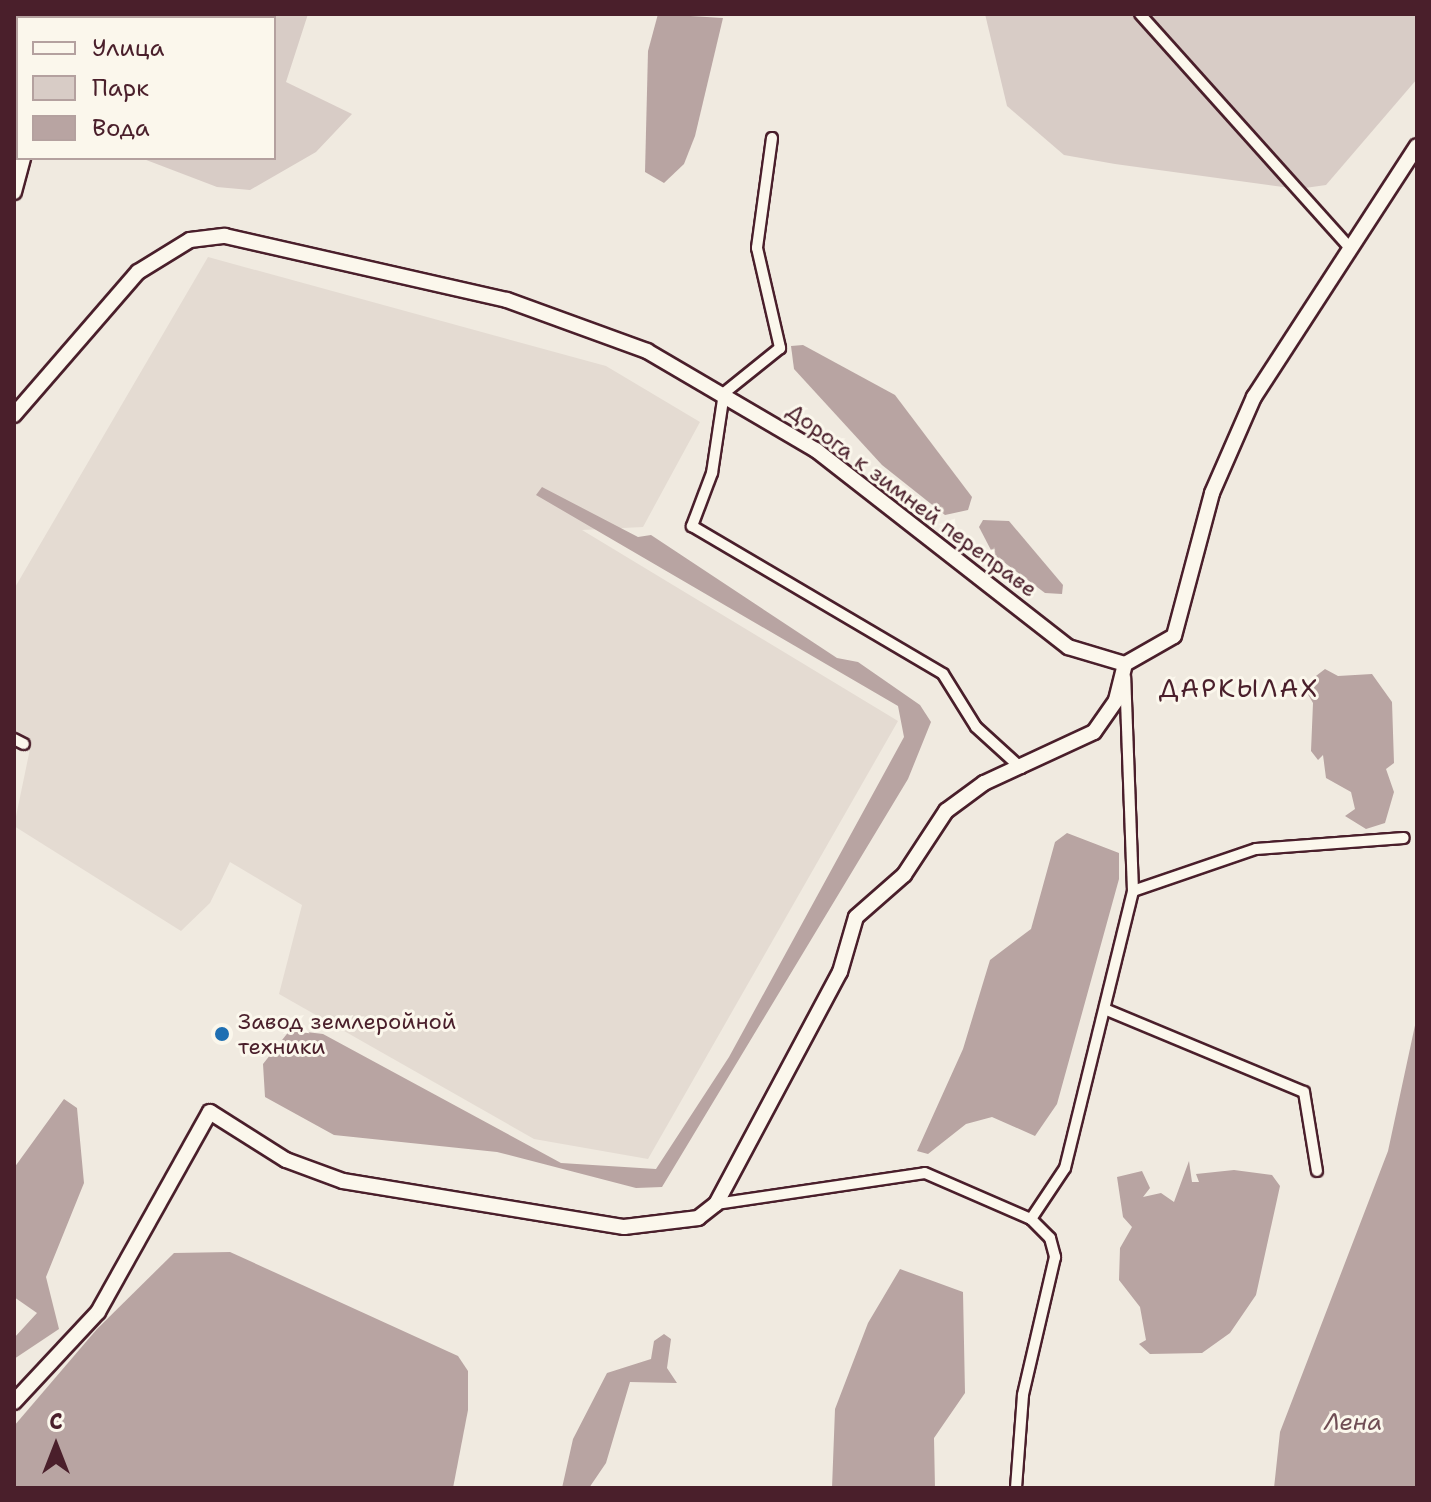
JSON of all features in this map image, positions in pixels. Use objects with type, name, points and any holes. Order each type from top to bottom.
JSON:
[{"type":"main road","points":[[14,1402],[98,1312],[210,1112],[286,1160],[343,1181],[624,1227],[677,1226],[716,1204],[840,972],[856,917],[904,875],[946,811],[1021,768],[1094,732],[1116,700],[1125,664],[1174,636],[1229,448],[1349,247],[1417,146]]},
{"type":"main road","points":[[14,192],[22,160]]},
{"type":"main road","name":"Дорога к зимней переправе","points":[[14,415],[138,272],[206,235],[507,300],[647,351],[724,393],[816,450],[1068,647],[1125,664]]},
{"type":"street","points":[[1140,14],[1349,247]]},
{"type":"street","points":[[772,138],[757,248],[780,348],[724,393],[712,473],[692,526],[943,674],[976,727],[1021,768]]},
{"type":"street","points":[[1031,1219],[1065,1168],[1087,1059],[1107,1010],[1133,891],[1125,664]]},
{"type":"street","points":[[1133,891],[1256,849],[1404,838]]},
{"type":"street","points":[[1107,1010],[1304,1092],[1317,1171]]},
{"type":"street","points":[[716,1204],[925,1173],[1031,1219],[1050,1238],[1055,1257],[1023,1395],[1016,1488]]},
{"type":"shaded area","points":[[208,257],[606,366],[700,422],[643,527],[582,530],[898,721],[648,1159],[534,1139],[279,994],[302,905],[230,862],[210,903],[181,931],[14,826],[31,744],[14,734],[14,589]]},
{"type":"green space","points":[[99,14],[308,14],[286,82],[352,114],[316,152],[250,190],[217,187],[146,160],[276,160],[276,16]]},
{"type":"green space","points":[[985,14],[1417,14],[1417,79],[1326,185],[1298,189],[1115,164],[1064,155],[1007,106]]},
{"type":"water","points":[[658,14],[723,18],[695,136],[684,164],[664,183],[645,172],[648,51]]},
{"type":"water","points":[[803,345],[895,395],[972,497],[968,510],[945,515],[882,465],[794,369],[791,346]]},
{"type":"water","points":[[542,487],[638,537],[651,535],[837,658],[858,662],[920,705],[931,722],[908,779],[662,1187],[636,1188],[497,1152],[334,1135],[265,1097],[263,1064],[290,1030],[323,1034],[561,1163],[656,1169],[729,1057],[904,737],[898,706],[536,495]]},
{"type":"water","points":[[983,520],[1009,521],[1063,585],[1062,594],[1045,593],[993,554],[979,527]]},
{"type":"water","points":[[1325,669],[1338,676],[1372,674],[1392,702],[1394,763],[1386,769],[1394,792],[1385,823],[1366,829],[1345,816],[1355,809],[1351,792],[1326,778],[1323,755],[1318,760],[1311,751],[1313,703],[1303,686]]},
{"type":"water","points":[[1067,833],[1119,853],[1119,879],[1057,1104],[1035,1136],[992,1117],[966,1124],[928,1154],[917,1151],[963,1049],[990,960],[1031,929],[1055,842]]},
{"type":"water","name":"Лена","points":[[1417,1016],[1417,1488],[1274,1488],[1280,1432],[1388,1151]]},
{"type":"water","points":[[64,1099],[77,1108],[84,1183],[46,1277],[59,1329],[14,1359],[14,1338],[37,1313],[14,1297],[14,1168]]},
{"type":"water","points":[[1189,1161],[1192,1182],[1199,1182],[1196,1174],[1234,1170],[1272,1175],[1280,1186],[1256,1295],[1230,1333],[1202,1353],[1150,1354],[1139,1344],[1146,1340],[1140,1307],[1119,1280],[1120,1248],[1132,1227],[1123,1217],[1117,1177],[1142,1171],[1150,1188],[1143,1197],[1161,1193],[1174,1202]]},
{"type":"water","points":[[230,1252],[458,1356],[468,1371],[468,1410],[453,1488],[14,1488],[14,1426],[97,1329],[174,1253]]},
{"type":"water","points":[[900,1269],[963,1292],[965,1393],[934,1438],[935,1488],[832,1488],[835,1409],[868,1323]]},
{"type":"water","points":[[664,1334],[671,1339],[667,1368],[677,1383],[630,1382],[606,1463],[589,1488],[562,1488],[573,1439],[607,1373],[651,1359],[654,1341]]},
{"type":"place","name":"Завод землеройной техники","points":[[222,1034]]},
{"type":"district","name":"ДАРКЫЛАХ","points":[[1239,688]]}]
